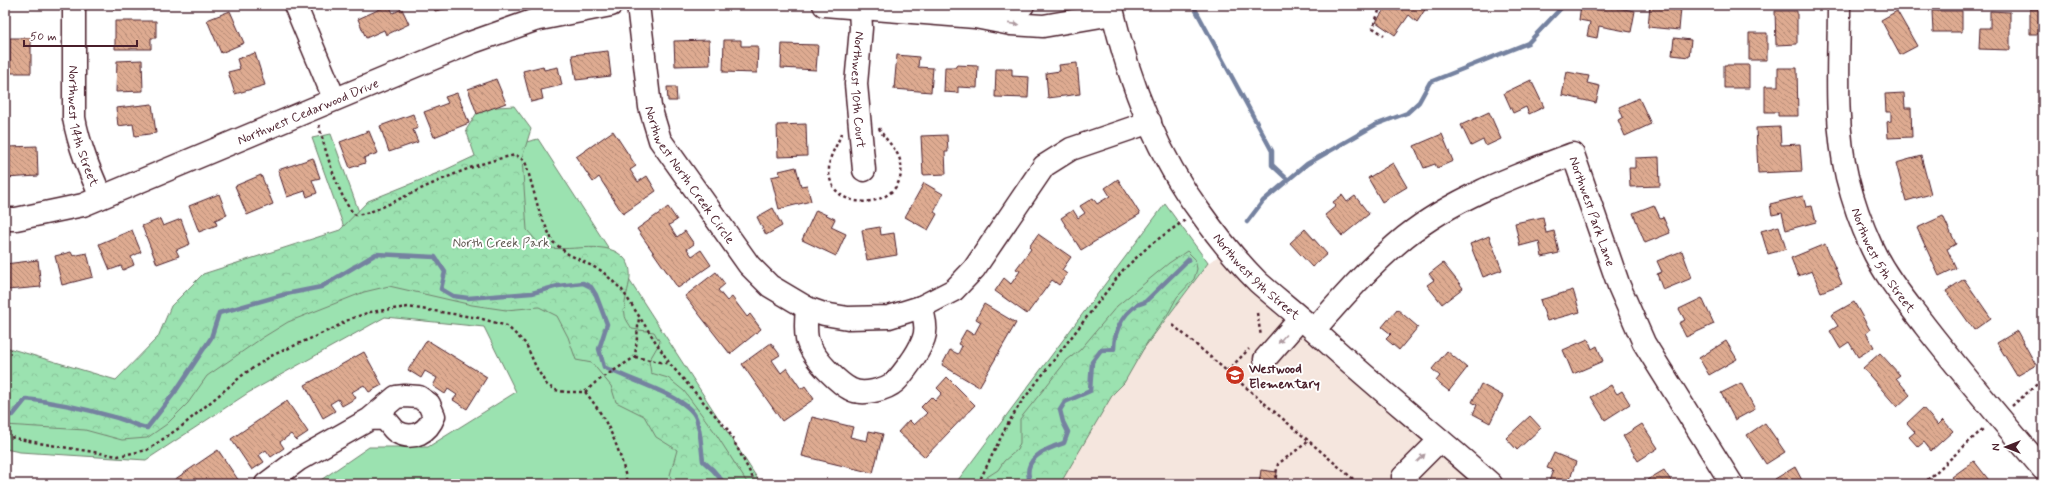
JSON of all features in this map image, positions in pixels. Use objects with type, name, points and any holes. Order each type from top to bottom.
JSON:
[{"type":"street","name":"Northwest 14th Street","points":[[74,5],[74,118],[77,133],[89,170],[102,197]]},
{"type":"street","points":[[296,5],[325,103]]},
{"type":"street","name":"Northwest Cedarwood Drive","points":[[5,219],[16,219],[61,211],[83,205],[470,43],[535,20],[611,5]]},
{"type":"street","name":"Northwest North Creek Circle","points":[[638,5],[650,107],[660,140],[749,265],[770,286],[807,308],[824,314],[848,318],[874,319],[902,314],[922,308],[954,290],[974,269],[1044,166],[1071,149],[1150,122]]},
{"type":"street","points":[[824,5],[975,17],[1011,24],[1043,26],[1112,9]]},
{"type":"street","points":[[975,17],[1023,5]]},
{"type":"street","name":"Northwest 5th Street","points":[[1839,5],[1838,103],[1841,140],[1847,177],[1857,213],[1871,247],[1895,287],[1957,368],[2043,469]]},
{"type":"street","name":"Northwest 10th Court","points":[[860,9],[856,84],[864,170]]},
{"type":"street","name":"Northwest 9th Street","points":[[1112,9],[1131,77],[1150,122],[1176,174],[1199,211],[1257,281],[1491,484]]},
{"type":"street","name":"Northwest Park Lane","points":[[1307,324],[1390,250],[1430,219],[1488,188],[1573,154],[1619,286],[1644,343],[1732,484]]},
{"type":"street","points":[[807,308],[805,330],[807,340],[822,365],[839,382],[851,390],[866,392],[887,387],[896,381],[911,361],[926,335],[926,323],[922,308]]},
{"type":"street","points":[[1265,359],[1307,324]]},
{"type":"street","points":[[266,484],[298,460],[370,419]]},
{"type":"street","points":[[1398,481],[1440,440]]},
{"type":"path","points":[[1381,5],[1373,28],[1384,35]]},
{"type":"path","points":[[325,103],[319,123],[324,148],[350,211],[356,215],[367,214],[481,163],[516,155],[523,160],[526,164],[540,214],[553,242],[568,254],[584,261],[613,280],[631,302],[670,364],[728,430],[756,484]]},
{"type":"path","points":[[978,484],[1006,427],[1020,404],[1123,270],[1150,245],[1199,211]]},
{"type":"path","points":[[5,436],[118,456],[147,450],[182,426],[244,374],[270,356],[334,328],[350,319],[370,312],[408,307],[479,318],[507,326],[526,344],[536,367],[546,384],[555,390],[565,392],[585,392],[596,382],[635,357],[639,316]]},
{"type":"path","points":[[1257,313],[1261,336]]},
{"type":"path","points":[[1173,325],[1359,484]]},
{"type":"path","points":[[635,357],[670,364]]},
{"type":"path","points":[[1923,484],[2043,379]]},
{"type":"path","points":[[585,392],[603,416],[621,460],[627,484]]},
{"type":"path","points":[[1274,484],[1278,464],[1309,441]]},
{"type":"shaded area","name":"Westwood Elementary","points":[[1220,255],[1247,287],[1273,311],[1476,484],[1042,484],[1208,263]]},
{"type":"green space","points":[[514,106],[531,129],[522,158],[527,230],[540,244],[549,248],[558,249],[590,247],[610,249],[625,259],[629,266],[630,274],[625,307],[626,318],[632,329],[654,332],[660,342],[649,361],[651,373],[668,378],[684,391],[714,431],[748,484],[673,484],[670,475],[677,450],[656,437],[644,416],[616,402],[611,386],[592,363],[576,360],[568,337],[557,316],[539,307],[506,310],[472,305],[389,286],[364,292],[288,322],[262,338],[207,376],[188,403],[167,424],[147,438],[122,440],[85,430],[5,425],[5,347],[116,380],[158,337],[171,306],[203,274],[340,230],[368,201],[445,170],[475,156],[466,130],[480,108]]},
{"type":"green space","name":"North Creek Park","points":[[331,134],[359,212],[490,151],[538,139],[761,484],[315,484],[369,447],[428,447],[516,392],[484,327],[385,317],[248,393],[146,460],[20,452],[5,449],[5,399],[143,428],[232,323],[359,269],[312,138]]},
{"type":"green space","points":[[1165,204],[1208,263],[1042,484],[955,484]]},
{"type":"green space","points":[[1187,251],[1195,259],[1197,269],[1194,279],[1177,297],[1169,312],[1148,341],[1124,383],[1113,394],[1060,484],[987,484],[987,477],[998,470],[1004,461],[1017,450],[1020,443],[1020,419],[1067,360],[1080,350],[1117,306],[1169,263]]},
{"type":"building","points":[[113,5],[146,5],[146,10],[113,9]]},
{"type":"building","points":[[389,5],[393,13],[402,9],[409,24],[386,35],[384,30],[366,38],[358,19]]},
{"type":"building","points":[[433,5],[454,5],[454,7],[435,11]]},
{"type":"building","points":[[1387,5],[1428,5],[1417,22],[1409,15],[1395,35],[1376,22]]},
{"type":"building","points":[[1581,5],[1600,5],[1635,11],[1631,32],[1599,26],[1597,38],[1587,36],[1590,22],[1579,20]]},
{"type":"building","points":[[1650,5],[1681,8],[1679,30],[1648,27]]},
{"type":"building","points":[[2030,9],[2043,9],[2043,34],[2030,34]]},
{"type":"building","points":[[230,11],[244,43],[221,53],[207,20]]},
{"type":"building","points":[[1775,11],[1797,11],[1797,44],[1776,45]]},
{"type":"building","points":[[1897,11],[1917,46],[1900,55],[1881,20]]},
{"type":"building","points":[[1932,11],[1962,11],[1962,32],[1933,32]]},
{"type":"building","points":[[1990,11],[2010,12],[2010,50],[1979,49],[1980,28],[1990,28]]},
{"type":"building","points":[[115,21],[156,21],[156,38],[151,38],[151,49],[115,49]]},
{"type":"building","points":[[1749,33],[1767,33],[1767,60],[1749,60]]},
{"type":"building","points":[[10,38],[31,38],[31,73],[10,73]]},
{"type":"building","points":[[1674,38],[1691,40],[1689,57],[1672,55]]},
{"type":"building","points":[[709,40],[710,65],[675,66],[674,41]]},
{"type":"building","points":[[724,40],[741,40],[741,46],[758,46],[757,73],[723,72]]},
{"type":"building","points":[[782,44],[818,45],[816,70],[781,68]]},
{"type":"building","points":[[608,51],[611,76],[576,80],[572,55]]},
{"type":"building","points":[[255,53],[265,85],[235,94],[228,72],[240,69],[237,59]]},
{"type":"building","points":[[897,55],[919,57],[918,67],[933,68],[931,92],[894,89]]},
{"type":"building","points":[[142,60],[143,91],[116,92],[117,61]]},
{"type":"building","points":[[1077,63],[1080,94],[1048,98],[1046,73],[1060,71],[1059,65]]},
{"type":"building","points":[[956,65],[978,66],[977,88],[958,87],[958,93],[944,92],[945,67],[956,67]]},
{"type":"building","points":[[1724,65],[1749,65],[1749,88],[1724,88]]},
{"type":"building","points":[[543,66],[544,70],[558,67],[562,85],[541,90],[543,99],[531,102],[523,71]]},
{"type":"building","points":[[1778,68],[1797,68],[1798,116],[1778,116],[1778,112],[1765,112],[1765,86],[1778,86]]},
{"type":"building","points":[[996,69],[1012,69],[1012,76],[1029,77],[1028,98],[995,97]]},
{"type":"building","points":[[1567,72],[1589,76],[1587,83],[1600,86],[1596,103],[1562,95]]},
{"type":"building","points":[[496,79],[506,103],[477,114],[468,89]]},
{"type":"building","points":[[1531,80],[1544,107],[1529,114],[1526,107],[1513,113],[1504,93]]},
{"type":"building","points":[[667,87],[676,87],[677,101],[668,101]]},
{"type":"building","points":[[457,93],[469,123],[434,137],[424,112],[448,103],[445,97]]},
{"type":"building","points":[[1904,93],[1905,108],[1911,108],[1912,137],[1888,138],[1887,122],[1891,121],[1891,112],[1886,112],[1885,94]]},
{"type":"building","points":[[1639,98],[1651,124],[1625,136],[1618,120],[1623,117],[1619,107]]},
{"type":"building","points":[[152,104],[156,133],[135,136],[133,124],[118,126],[116,108]]},
{"type":"building","points":[[1489,112],[1501,139],[1486,146],[1483,140],[1471,146],[1461,125]]},
{"type":"building","points":[[413,114],[418,128],[413,130],[418,142],[389,152],[380,126]]},
{"type":"building","points":[[806,124],[807,156],[778,157],[777,125]]},
{"type":"building","points":[[1780,127],[1781,145],[1800,144],[1802,171],[1758,173],[1756,128]]},
{"type":"building","points":[[369,131],[378,153],[364,158],[365,163],[350,168],[340,142]]},
{"type":"building","points":[[613,131],[636,166],[630,170],[638,182],[647,176],[656,191],[623,214],[599,177],[593,182],[576,157]]},
{"type":"building","points":[[1442,134],[1453,161],[1437,168],[1435,164],[1424,168],[1414,146]]},
{"type":"building","points":[[947,135],[948,152],[945,152],[946,174],[923,175],[921,136]]},
{"type":"building","points":[[37,146],[38,176],[5,178],[5,160],[8,160],[8,147]]},
{"type":"building","points":[[1921,156],[1931,194],[1906,201],[1896,163]]},
{"type":"building","points":[[1659,157],[1660,186],[1630,187],[1629,168],[1635,168],[1635,158]]},
{"type":"building","points":[[313,158],[320,178],[312,180],[317,193],[307,197],[305,191],[287,197],[278,170]]},
{"type":"building","points":[[1393,163],[1407,187],[1382,202],[1368,178]]},
{"type":"building","points":[[796,167],[801,186],[807,185],[811,201],[779,209],[771,177],[780,175],[779,171]]},
{"type":"building","points":[[261,175],[273,204],[247,215],[235,186]]},
{"type":"building","points":[[1118,179],[1140,214],[1081,250],[1061,218],[1073,210],[1078,218],[1085,213],[1080,206],[1093,198],[1097,204],[1110,196],[1105,188]]},
{"type":"building","points":[[924,183],[943,194],[934,212],[937,214],[928,230],[905,217]]},
{"type":"building","points":[[219,194],[227,215],[215,220],[217,225],[199,232],[189,206]]},
{"type":"building","points":[[1342,195],[1347,202],[1355,196],[1369,214],[1342,236],[1325,215],[1336,206],[1333,202]]},
{"type":"building","points":[[1803,196],[1806,207],[1812,206],[1816,222],[1786,230],[1782,213],[1772,215],[1770,204]]},
{"type":"building","points":[[1654,205],[1660,218],[1663,217],[1670,233],[1645,243],[1633,213]]},
{"type":"building","points":[[668,207],[677,220],[669,225],[677,237],[685,231],[694,244],[687,249],[692,256],[701,250],[711,265],[678,288],[637,229]]},
{"type":"building","points":[[773,208],[782,226],[766,235],[757,217]]},
{"type":"building","points":[[816,210],[835,219],[831,227],[846,234],[836,256],[802,240]]},
{"type":"building","points":[[1943,216],[1956,244],[1947,249],[1956,268],[1939,276],[1917,228]]},
{"type":"building","points":[[1543,217],[1546,233],[1554,231],[1559,253],[1542,257],[1539,241],[1520,246],[1515,223]]},
{"type":"building","points":[[160,219],[163,226],[181,219],[190,244],[176,250],[179,256],[157,264],[142,226]]},
{"type":"building","points":[[1779,226],[1786,249],[1768,254],[1761,231]]},
{"type":"building","points":[[880,227],[881,235],[894,233],[897,255],[867,260],[862,230]]},
{"type":"building","points":[[1305,229],[1327,254],[1312,267],[1290,243]]},
{"type":"building","points":[[132,230],[141,252],[131,257],[134,265],[123,270],[121,266],[110,270],[99,244]]},
{"type":"building","points":[[1038,234],[1071,257],[1062,270],[1067,274],[1059,285],[1052,280],[1027,314],[995,291],[1004,278],[1011,284],[1020,271],[1016,269],[1031,249],[1029,247]]},
{"type":"building","points":[[1489,236],[1502,270],[1483,277],[1470,244]]},
{"type":"building","points":[[1825,244],[1842,284],[1821,292],[1812,271],[1798,276],[1791,258]]},
{"type":"building","points":[[1682,251],[1692,278],[1663,290],[1657,274],[1662,272],[1657,261]]},
{"type":"building","points":[[71,252],[73,256],[87,253],[93,277],[62,285],[55,256]]},
{"type":"building","points":[[38,260],[41,287],[7,290],[5,264]]},
{"type":"building","points":[[1443,263],[1463,288],[1442,304],[1427,285],[1434,280],[1429,274]]},
{"type":"building","points":[[716,272],[725,284],[718,290],[727,301],[732,297],[747,317],[750,314],[761,329],[730,354],[685,296]]},
{"type":"building","points":[[1964,279],[1991,318],[1974,330],[1946,291]]},
{"type":"building","points":[[1573,290],[1580,312],[1547,321],[1540,300]]},
{"type":"building","points":[[1702,298],[1714,324],[1686,337],[1679,323],[1685,320],[1679,309]]},
{"type":"building","points":[[1854,302],[1870,330],[1866,333],[1874,347],[1858,357],[1849,342],[1840,348],[1830,331],[1838,326],[1831,315]]},
{"type":"building","points":[[984,304],[1016,323],[979,387],[942,365],[950,350],[958,354],[962,346],[958,344],[966,330],[974,335],[981,322],[976,319]]},
{"type":"building","points":[[1397,309],[1418,327],[1399,350],[1386,339],[1391,334],[1382,327]]},
{"type":"building","points":[[2017,331],[2036,365],[2017,376],[1997,343]]},
{"type":"building","points":[[1588,339],[1592,349],[1597,346],[1603,361],[1573,374],[1563,350]]},
{"type":"building","points":[[427,340],[487,377],[467,409],[453,400],[457,395],[448,389],[445,394],[433,386],[437,378],[425,371],[421,378],[408,370]]},
{"type":"building","points":[[1726,341],[1737,359],[1709,375],[1699,358]]},
{"type":"building","points":[[771,343],[780,355],[772,360],[781,373],[787,368],[801,389],[805,386],[814,399],[782,421],[742,364]]},
{"type":"building","points":[[1447,351],[1467,368],[1449,391],[1436,381],[1440,376],[1432,369]]},
{"type":"building","points":[[364,352],[382,385],[369,392],[364,385],[352,392],[356,398],[342,406],[338,399],[330,404],[335,411],[323,418],[305,385]]},
{"type":"building","points":[[1880,353],[1900,375],[1896,378],[1910,395],[1897,407],[1863,368]]},
{"type":"building","points":[[947,377],[975,405],[925,457],[898,432],[909,420],[914,425],[927,413],[921,407],[931,397],[935,401],[942,393],[937,388]]},
{"type":"building","points":[[1741,383],[1755,409],[1735,420],[1721,393]]},
{"type":"building","points":[[1481,384],[1503,396],[1490,423],[1473,414],[1477,405],[1472,402]]},
{"type":"building","points":[[1611,385],[1617,394],[1622,391],[1630,404],[1605,420],[1591,397]]},
{"type":"building","points":[[287,401],[308,432],[296,440],[291,434],[280,442],[284,448],[271,457],[266,450],[259,455],[264,462],[252,470],[231,439]]},
{"type":"building","points":[[1923,408],[1938,425],[1943,420],[1953,431],[1931,451],[1924,442],[1918,447],[1909,437],[1915,432],[1907,423]]},
{"type":"building","points":[[1530,416],[1541,428],[1517,450],[1506,438]]},
{"type":"building","points":[[812,417],[853,427],[850,437],[867,441],[869,431],[883,434],[873,473],[802,456]]},
{"type":"building","points":[[1765,423],[1785,452],[1766,464],[1747,435]]},
{"type":"building","points":[[1642,424],[1658,448],[1638,461],[1623,436]]},
{"type":"building","points":[[218,450],[239,481],[234,484],[168,484]]},
{"type":"building","points":[[1554,453],[1576,462],[1568,484],[1558,484],[1549,481],[1553,470],[1547,468]]},
{"type":"building","points":[[1974,461],[1992,484],[1957,484],[1952,477]]},
{"type":"building","points":[[1795,467],[1804,484],[1777,484],[1775,479]]},
{"type":"building","points":[[1261,470],[1277,472],[1276,484],[1259,484]]},
{"type":"building","points":[[1664,470],[1673,484],[1650,484],[1647,480]]},
{"type":"waterway","points":[[1193,5],[1272,151],[1272,165],[1287,179]]},
{"type":"waterway","points":[[1247,222],[1263,201],[1307,164],[1375,125],[1407,113],[1419,102],[1430,82],[1528,43],[1564,5]]},
{"type":"waterway","points":[[5,415],[13,415],[26,399],[81,409],[118,418],[147,428],[175,392],[211,338],[219,313],[286,294],[321,287],[376,254],[435,257],[445,272],[441,289],[453,296],[468,298],[532,293],[558,286],[583,283],[591,287],[596,295],[607,324],[599,349],[604,367],[669,395],[691,410],[696,418],[699,428],[703,461],[725,484]]},
{"type":"waterway","points":[[1031,484],[1028,475],[1029,468],[1036,456],[1049,448],[1064,443],[1068,432],[1063,422],[1060,410],[1065,402],[1090,391],[1092,362],[1101,350],[1114,349],[1116,334],[1126,314],[1138,305],[1145,302],[1189,259]]},
{"type":"place","name":"Westwood Elementary","points":[[1235,375]]}]
